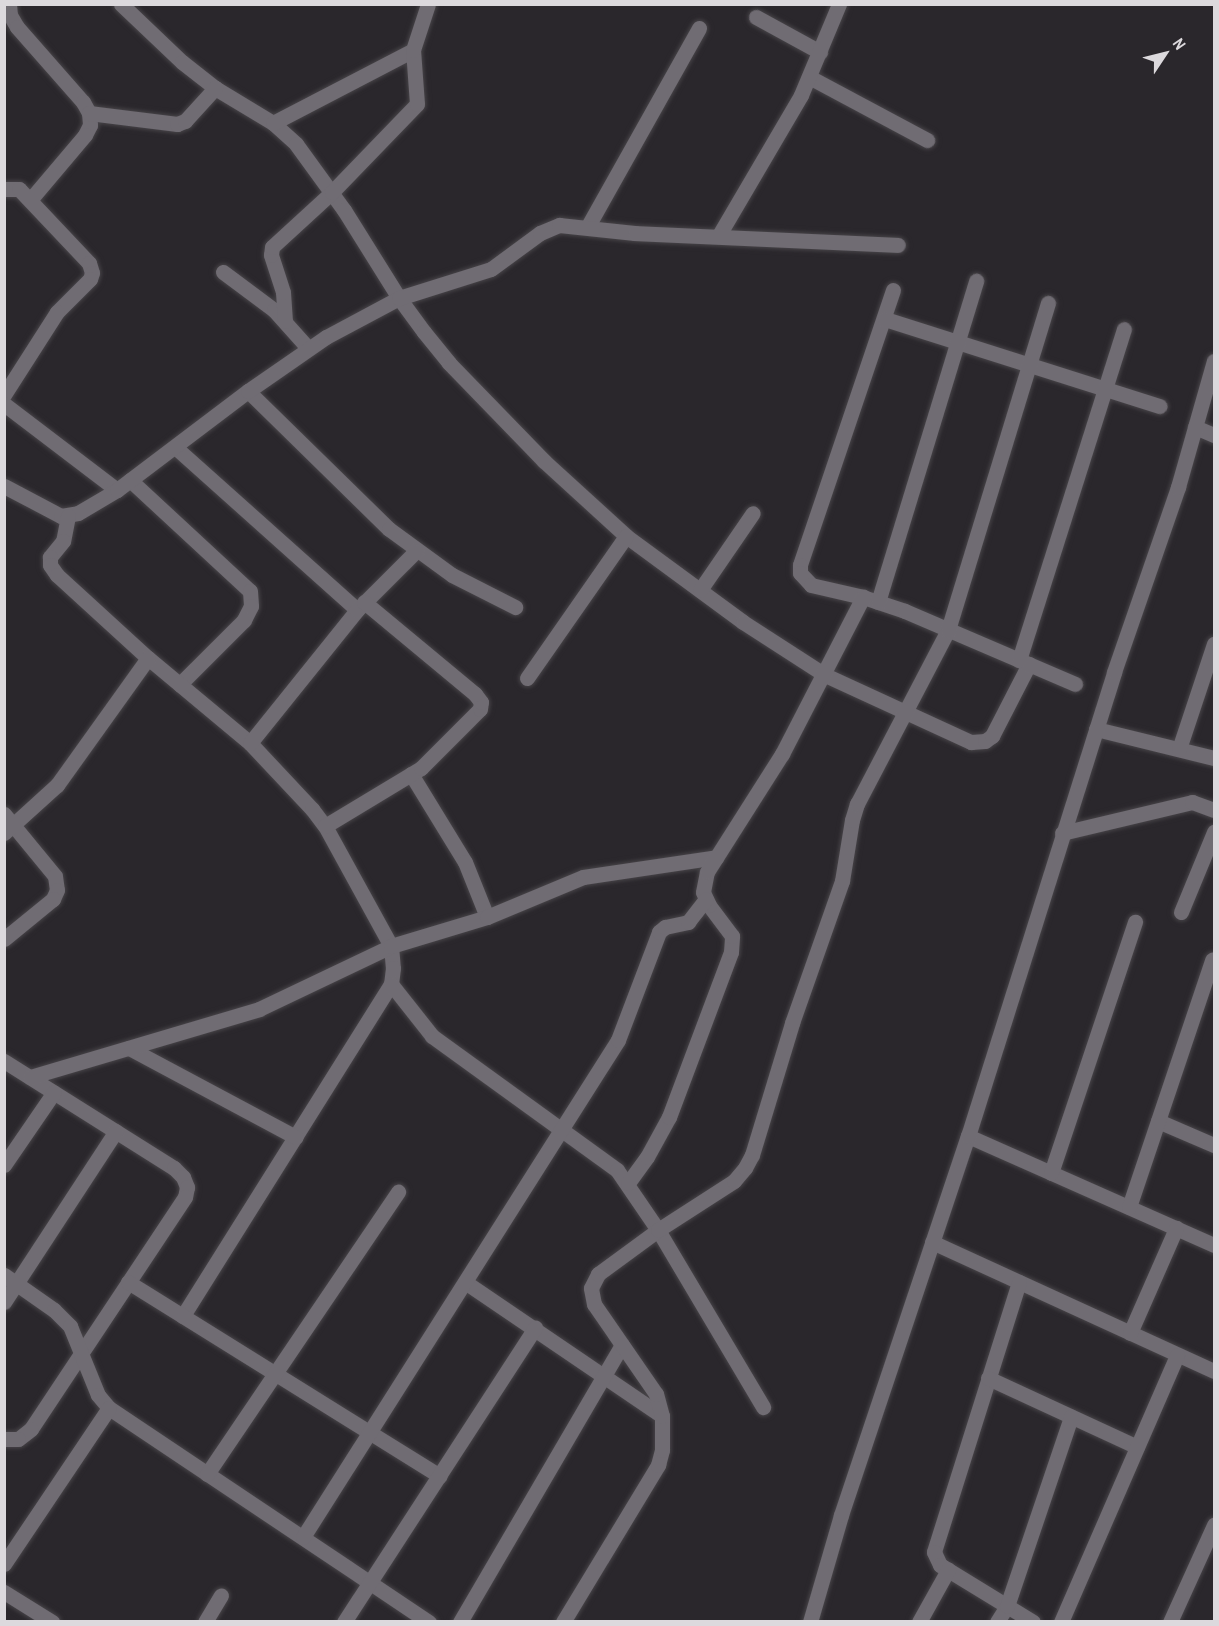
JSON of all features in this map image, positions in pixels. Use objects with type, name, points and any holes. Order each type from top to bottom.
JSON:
[{"type":"street","points":[[9,4],[10,15],[17,27],[83,102],[89,113],[90,125],[85,135],[30,200]]},
{"type":"street","points":[[121,4],[182,62],[215,88],[273,123],[296,144],[332,192],[399,298],[449,363],[544,461],[626,536],[700,590],[825,675],[971,742],[985,741],[992,736],[1024,662],[1124,329]]},
{"type":"street","points":[[285,321],[283,292],[271,255],[272,247],[332,192],[417,104],[413,50],[428,4]]},
{"type":"street","points":[[719,235],[809,77],[838,4]]},
{"type":"street","points":[[756,17],[820,52]]},
{"type":"street","points":[[588,226],[699,28]]},
{"type":"street","points":[[273,123],[413,50]]},
{"type":"street","points":[[809,77],[927,140]]},
{"type":"street","points":[[89,113],[177,124],[185,121],[215,88]]},
{"type":"street","points":[[4,189],[19,189],[89,263],[92,273],[90,279],[57,312],[4,395]]},
{"type":"street","points":[[4,486],[51,512],[68,516],[117,490],[308,348],[399,298],[491,269],[549,228],[570,224],[636,233],[898,245]]},
{"type":"street","points":[[223,272],[285,321],[308,348]]},
{"type":"street","points":[[628,1183],[647,1157],[669,1118],[730,952],[732,936],[706,899],[703,883],[782,754],[825,675],[870,600],[976,280]]},
{"type":"street","points":[[893,290],[800,565],[804,580],[811,585],[870,600],[948,630],[1075,684]]},
{"type":"street","points":[[563,1622],[658,1465],[662,1450],[662,1416],[656,1394],[594,1304],[591,1288],[598,1274],[658,1230],[734,1180],[752,1155],[792,1023],[842,881],[852,820],[948,630],[1048,303]]},
{"type":"street","points":[[885,319],[1160,406]]},
{"type":"street","points":[[810,1622],[841,1515],[968,1136],[1062,833],[1178,487],[1215,361]]},
{"type":"street","points":[[248,391],[389,530],[452,575],[515,607]]},
{"type":"street","points":[[4,404],[117,490]]},
{"type":"street","points":[[1195,427],[1215,435]]},
{"type":"street","points":[[175,447],[361,606],[475,694],[481,702],[480,708],[421,768],[325,826]]},
{"type":"street","points":[[130,480],[240,578],[250,591],[251,606],[244,620],[180,684]]},
{"type":"street","points":[[700,590],[753,513]]},
{"type":"street","points":[[68,516],[63,541],[50,557],[50,565],[57,575],[148,658],[250,743],[325,826],[391,946],[393,968],[391,984],[183,1316]]},
{"type":"street","points":[[527,678],[626,536]]},
{"type":"street","points":[[250,743],[361,606],[416,551]]},
{"type":"street","points":[[1179,749],[1215,644]]},
{"type":"street","points":[[4,939],[53,899],[57,890],[55,876],[7,824],[57,785],[148,658]]},
{"type":"street","points":[[1096,729],[1215,758]]},
{"type":"street","points":[[411,774],[465,862],[487,917]]},
{"type":"street","points":[[1062,833],[1192,802],[1215,810]]},
{"type":"street","points":[[1181,912],[1215,832]]},
{"type":"street","points":[[30,1077],[259,1009],[391,946],[487,917],[583,877],[717,857]]},
{"type":"street","points":[[303,1537],[625,1029],[659,932],[665,927],[688,922],[706,899]]},
{"type":"street","points":[[1051,1173],[1135,922]]},
{"type":"street","points":[[1130,1208],[1212,960]]},
{"type":"street","points":[[391,984],[432,1036],[559,1131],[606,1161],[628,1183],[763,1407]]},
{"type":"street","points":[[129,1048],[296,1137]]},
{"type":"street","points":[[4,1061],[174,1168],[183,1177],[187,1187],[185,1197],[31,1429],[18,1439],[4,1438]]},
{"type":"street","points":[[4,1166],[54,1092]]},
{"type":"street","points":[[1158,1121],[1215,1145]]},
{"type":"street","points":[[4,1302],[11,1279],[116,1131]]},
{"type":"street","points":[[968,1136],[1215,1245]]},
{"type":"street","points":[[207,1473],[398,1192]]},
{"type":"street","points":[[1130,1333],[1176,1228]]},
{"type":"street","points":[[932,1242],[1215,1371]]},
{"type":"street","points":[[11,1279],[54,1310],[70,1326],[98,1395],[109,1408],[429,1622]]},
{"type":"street","points":[[128,1282],[440,1476]]},
{"type":"street","points":[[465,1282],[662,1416]]},
{"type":"street","points":[[1019,1282],[935,1544],[935,1559],[948,1570],[1033,1622]]},
{"type":"street","points":[[344,1622],[535,1328]]},
{"type":"street","points":[[460,1622],[622,1345]]},
{"type":"street","points":[[1061,1622],[1177,1354]]},
{"type":"street","points":[[988,1378],[1137,1447]]},
{"type":"street","points":[[4,1564],[109,1408]]},
{"type":"street","points":[[997,1622],[1007,1606],[1071,1417]]},
{"type":"street","points":[[1170,1622],[1215,1525]]},
{"type":"street","points":[[919,1622],[948,1570]]},
{"type":"street","points":[[4,1592],[52,1622]]},
{"type":"street","points":[[205,1622],[221,1595]]}]
